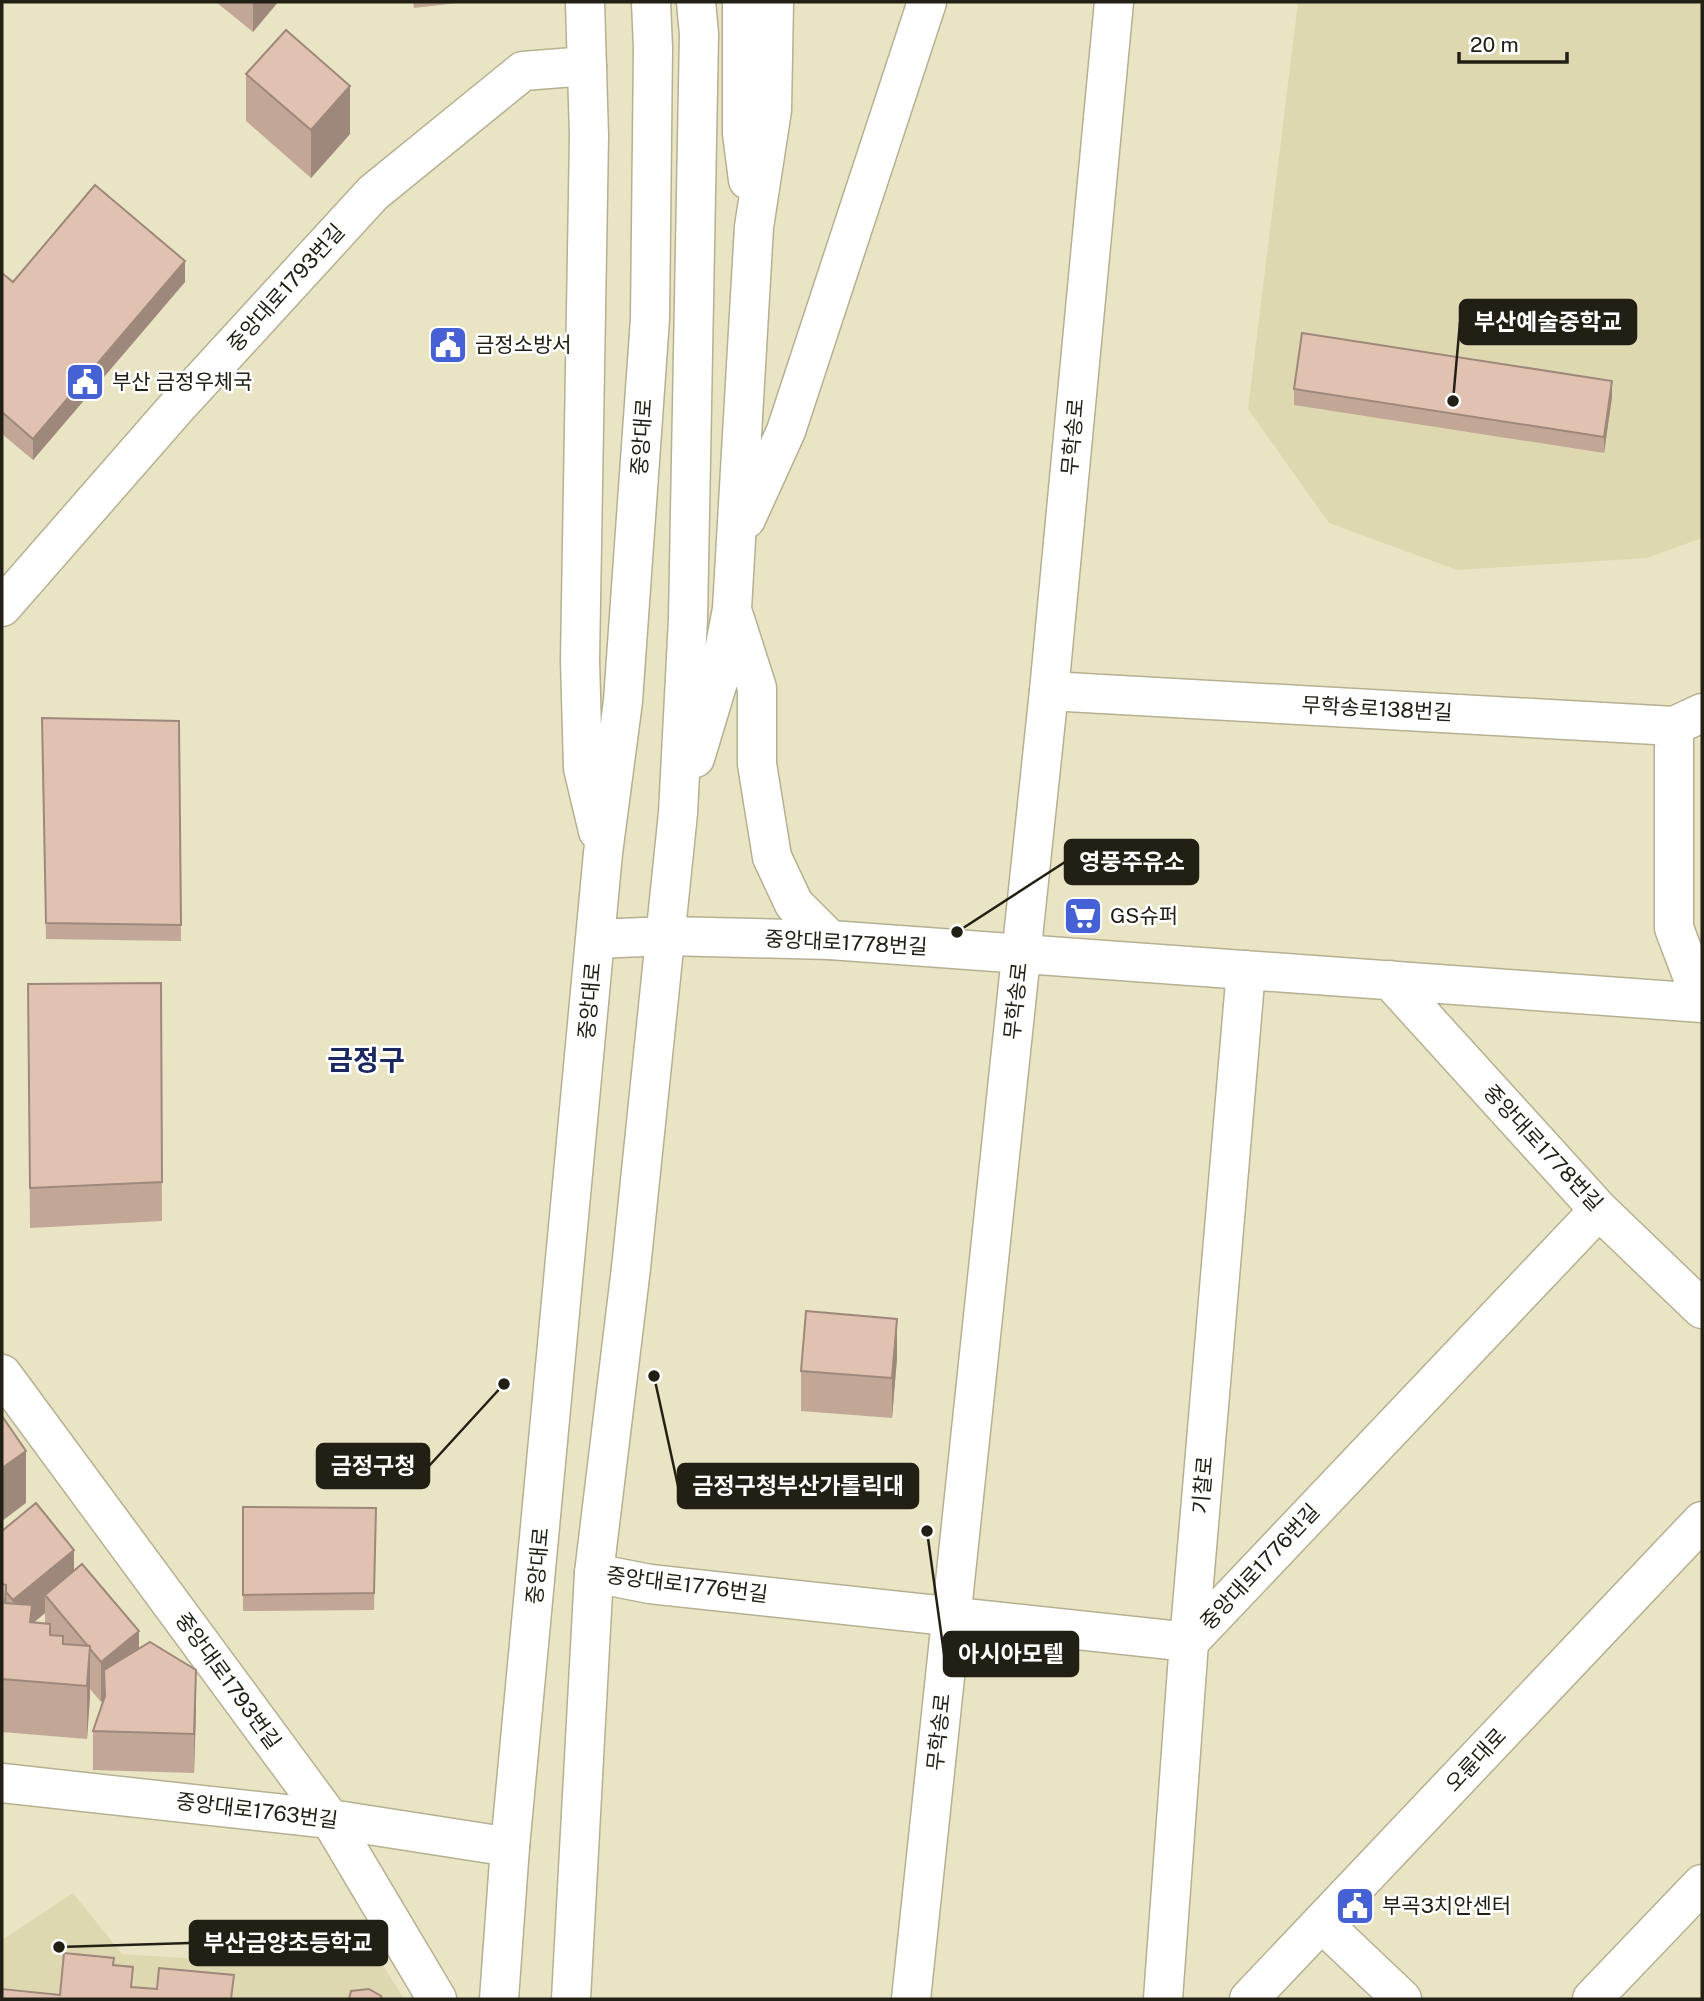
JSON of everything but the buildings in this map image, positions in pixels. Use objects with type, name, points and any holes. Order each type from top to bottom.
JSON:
[{"type":"main road","points":[[584,2],[589,136],[580,660],[583,768],[603,853]]},
{"type":"main road","name":"중앙대로","points":[[499,1999],[510,1847],[603,853],[623,701],[650,318],[651,2]]},
{"type":"main road","points":[[571,1999],[594,1573],[667,936],[678,813],[688,619],[696,307],[699,34],[696,2]]},
{"type":"main road","points":[[742,2],[742,132],[754,228]]},
{"type":"main road","points":[[678,813],[718,682],[732,609],[754,228],[772,110],[774,2]]},
{"type":"main road","points":[[737,541],[786,431],[927,2]]},
{"type":"main road","name":"무학송로","points":[[911,1999],[1049,691],[1114,2]]},
{"type":"main road","name":"중앙대로1793번길","points":[[2,607],[175,409],[373,193],[523,71],[587,66]]},
{"type":"main road","points":[[732,609],[757,688],[757,764],[772,857],[794,904],[830,940]]},
{"type":"main road","name":"무학송로138번길","points":[[1049,691],[1688,720]]},
{"type":"main road","name":"중앙대로1778번길","points":[[596,939],[667,936],[830,940],[1702,1003],[1674,928],[1688,720]]},
{"type":"main road","name":"기찰로","points":[[1163,1999],[1189,1642],[1246,970]]},
{"type":"main road","name":"중앙대로1778번길","points":[[1390,980],[1599,1210],[1702,1309]]},
{"type":"main road","name":"중앙대로1776번길","points":[[594,1573],[650,1584],[1189,1642],[1599,1210]]},
{"type":"main road","name":"중앙대로1793번길","points":[[2,1374],[330,1819],[438,1999]]},
{"type":"main road","name":"오륜대로","points":[[1249,1999],[1323,1924],[1702,1521]]},
{"type":"main road","name":"중앙대로1763번길","points":[[2,1783],[330,1819],[510,1847]]},
{"type":"main road","points":[[1592,1999],[1702,1884]]},
{"type":"main road","points":[[1323,1924],[1402,1999]]},
{"type":"shaded area","points":[[1298,2],[1702,2],[1702,538],[1647,558],[1457,570],[1329,523],[1248,409]]},
{"type":"shaded area","points":[[73,1893],[122,1954],[273,1964],[362,1931],[404,1999],[2,1999],[2,1940]]},
{"type":"place","name":"금정소방서","points":[[448,345]]},
{"type":"place","name":"부산 금정우체국","points":[[85,382]]},
{"type":"place","name":"부산예술중학교","points":[[1453,401]]},
{"type":"place","name":"GS슈퍼","points":[[1083,916]]},
{"type":"place","name":"영풍주유소","points":[[957,932]]},
{"type":"place","name":"금정구청부산가톨릭대","points":[[654,1376]]},
{"type":"place","name":"금정구청","points":[[504,1384]]},
{"type":"place","name":"아시아모텔","points":[[927,1531]]},
{"type":"place","name":"부곡3치안센터","points":[[1355,1906]]},
{"type":"place","name":"부산금양초등학교","points":[[59,1947]]},
{"type":"district","name":"금정구","points":[[366,1060]]}]
